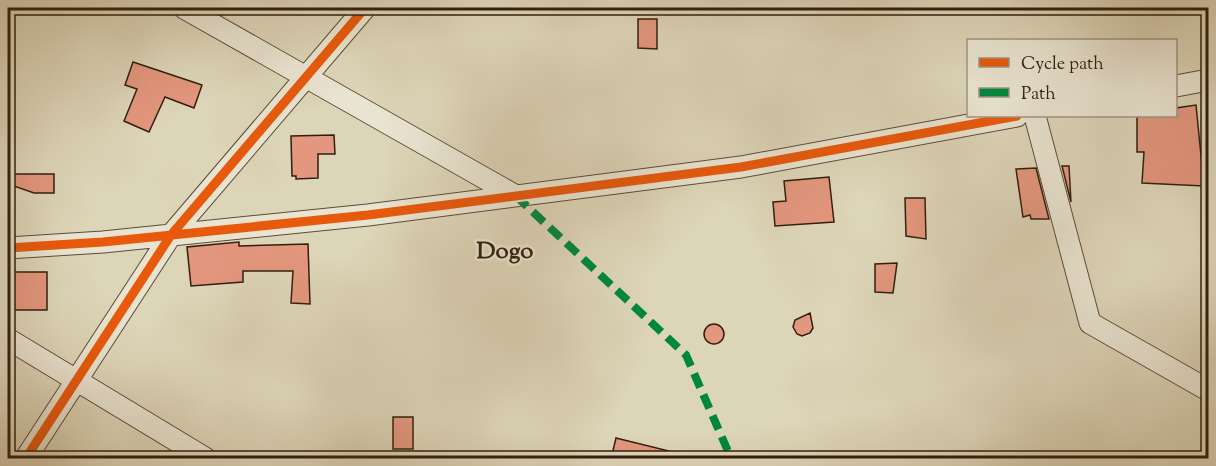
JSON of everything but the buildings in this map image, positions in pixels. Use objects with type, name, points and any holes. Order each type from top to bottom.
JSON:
[{"type":"street","points":[[184,8],[516,196]]},
{"type":"street","points":[[26,459],[171,235],[365,8]]},
{"type":"street","points":[[1177,86],[1209,80]]},
{"type":"street","points":[[8,248],[103,242],[368,215],[741,167],[1012,117]]},
{"type":"street","points":[[1035,117],[1090,323],[1209,390]]},
{"type":"street","points":[[8,339],[205,459]]},
{"type":"marked path","points":[[516,196],[686,355],[731,458]]},
{"type":"cycle path","points":[[26,458],[171,235],[365,8]]},
{"type":"cycle path","points":[[8,248],[103,242],[368,215],[741,167],[1012,117]]},
{"type":"district","name":"Dogo","points":[[505,250]]}]
